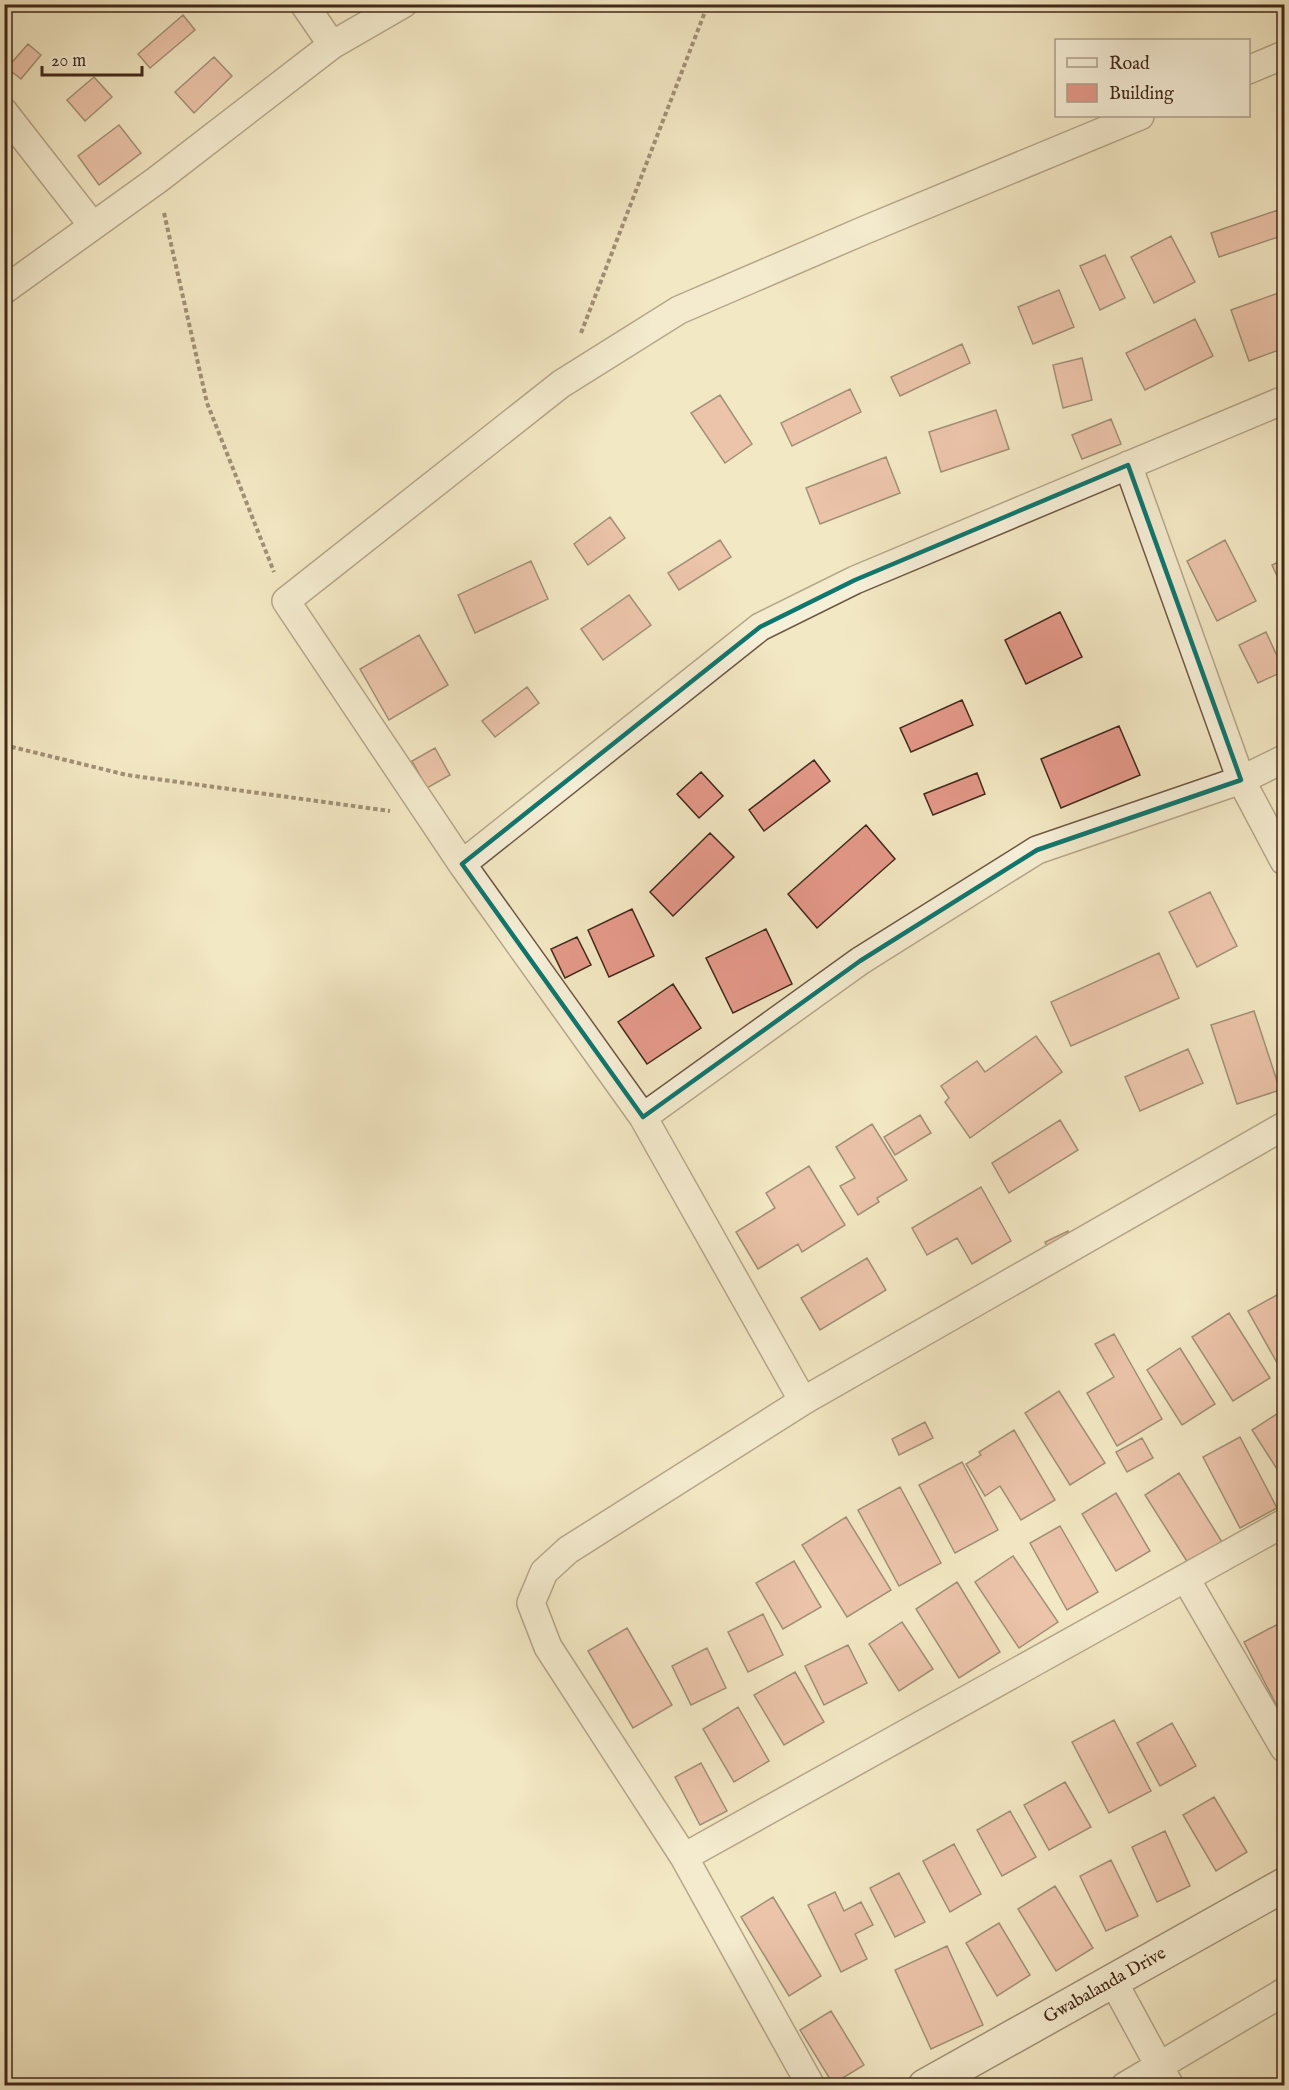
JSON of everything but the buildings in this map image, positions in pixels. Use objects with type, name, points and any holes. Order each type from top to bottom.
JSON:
[{"type":"street","points":[[304,4],[332,45]]},
{"type":"street","points":[[4,290],[157,180],[332,45],[403,4]]},
{"type":"street","points":[[1250,69],[1284,55]]},
{"type":"street","points":[[4,112],[93,226]]},
{"type":"street","points":[[803,1401],[644,1118],[462,864],[286,601],[561,384],[679,310],[876,225],[1138,117]]},
{"type":"street","points":[[462,864],[760,627],[855,580],[1284,400]]},
{"type":"street","points":[[1128,465],[1242,780],[1284,861]]},
{"type":"street","points":[[644,1118],[860,962],[1036,850],[1242,780],[1284,759]]},
{"type":"street","points":[[811,2085],[684,1857],[548,1647],[531,1603],[544,1572],[568,1550],[803,1401],[1284,1126]]},
{"type":"street","points":[[684,1857],[1284,1523]]},
{"type":"street","points":[[1186,1579],[1284,1748]]},
{"type":"street","name":"Gwabalanda Drive","points":[[925,2085],[1284,1885]]},
{"type":"street","points":[[1113,1981],[1164,2076]]},
{"type":"street","points":[[1125,2085],[1164,2076],[1284,1992]]},
{"type":"path","points":[[561,384],[708,4]]},
{"type":"path","points":[[157,180],[207,403],[286,601]]},
{"type":"path","points":[[4,745],[126,775],[430,816]]},
{"type":"highlighted area","points":[[1128,465],[1241,780],[1037,850],[860,961],[643,1117],[462,864],[760,627],[855,580]]}]
